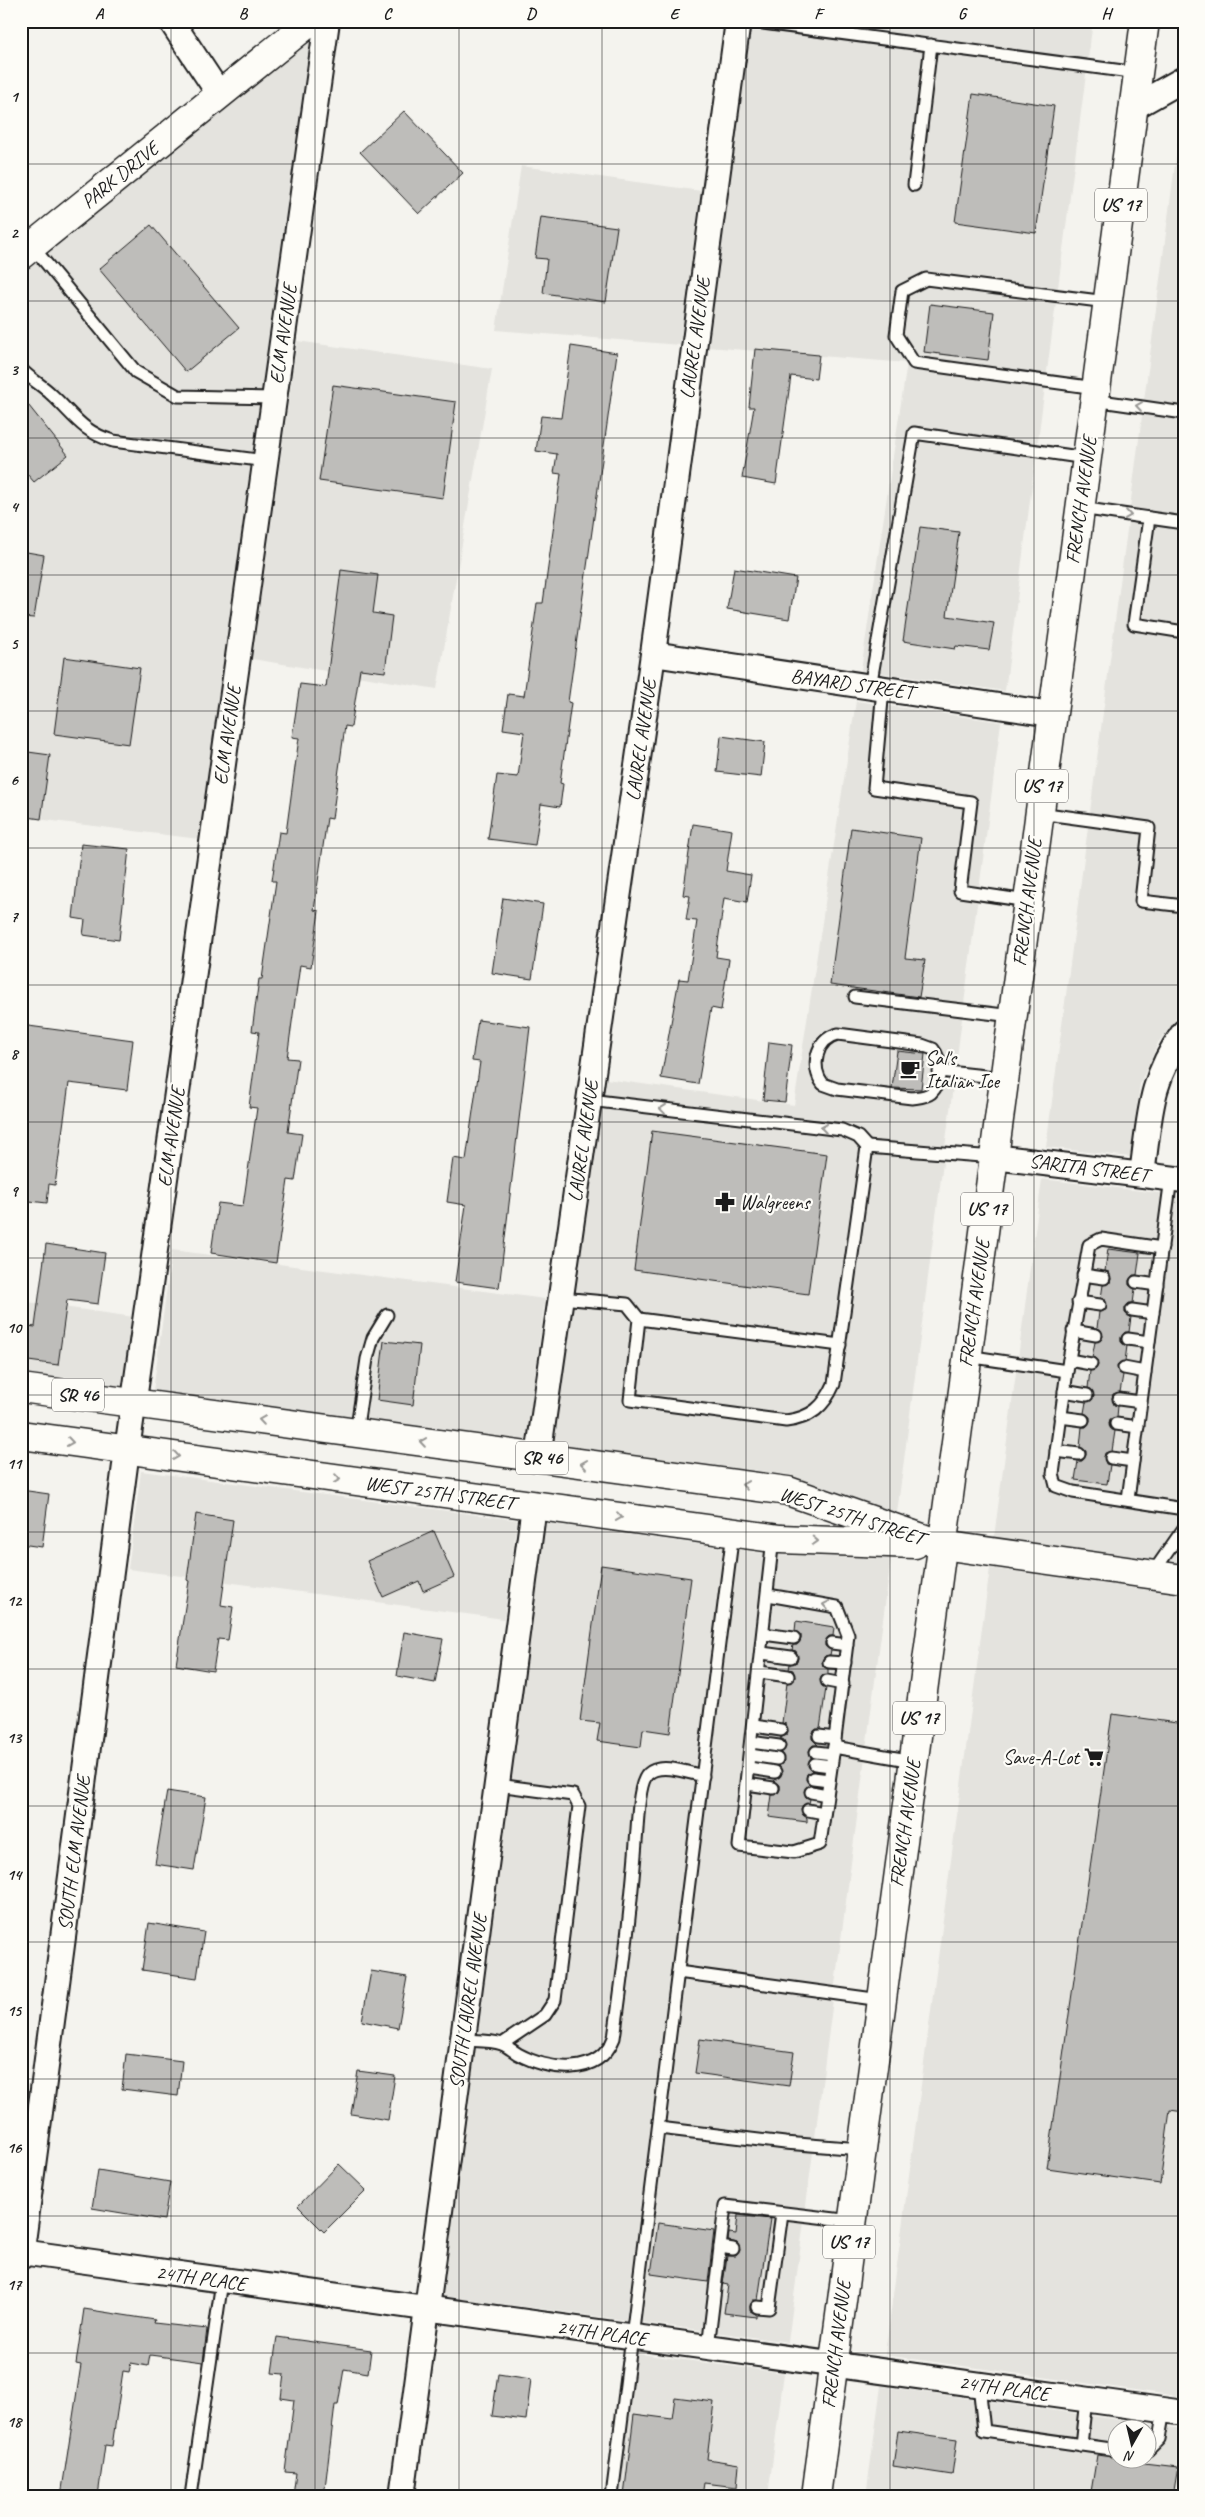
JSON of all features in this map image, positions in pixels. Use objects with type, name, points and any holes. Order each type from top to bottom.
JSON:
[{"type":"main road","name":"PARK DRIVE","points":[[27,250],[311,21]]},
{"type":"main road","name":"FRENCH AVENUE","points":[[816,2496],[1051,714],[1145,21]]},
{"type":"main road","name":"WEST 25TH STREET","points":[[21,1388],[788,1491],[942,1546]]},
{"type":"main road","name":"WEST 25TH STREET","points":[[21,1435],[773,1538],[942,1546]]},
{"type":"main road","points":[[942,1546],[1184,1579]]},
{"type":"street","points":[[171,21],[220,95]]},
{"type":"street","name":"ELM AVENUE","points":[[128,1450],[327,21]]},
{"type":"street","name":"LAUREL AVENUE","points":[[538,1457],[653,654],[738,21]]},
{"type":"street","points":[[1134,106],[1184,79]]},
{"type":"street","name":"BAYARD STREET","points":[[653,654],[1051,714]]},
{"type":"street","points":[[1142,1174],[1153,1091],[1169,1052],[1184,1032]]},
{"type":"street","name":"SARITA STREET","points":[[994,1157],[1177,1179]]},
{"type":"street","name":"SOUTH ELM AVENUE","points":[[21,2257],[128,1450]]},
{"type":"street","name":"SOUTH LAUREL AVENUE","points":[[402,2496],[534,1506]]},
{"type":"street","name":"24TH PLACE","points":[[22,2252],[427,2310],[1174,2412]]},
{"type":"lane","points":[[748,21],[1138,73]]},
{"type":"lane","points":[[914,185],[931,45]]},
{"type":"lane","points":[[27,250],[136,372],[178,396],[274,398]]},
{"type":"lane","points":[[1107,302],[926,278],[902,291],[896,335],[914,363],[1095,394],[1184,413]]},
{"type":"lane","points":[[21,369],[52,394],[74,419],[96,436],[113,441],[266,461]]},
{"type":"lane","points":[[1168,410],[1184,419]]},
{"type":"lane","points":[[1027,901],[960,892],[971,802],[874,788],[876,688],[914,432],[1086,458]]},
{"type":"lane","points":[[1080,508],[1184,523]]},
{"type":"lane","points":[[1149,518],[1134,624],[1184,632]]},
{"type":"lane","points":[[1039,813],[1149,828],[1141,901],[1184,906]]},
{"type":"lane","points":[[855,997],[1012,1016]]},
{"type":"lane","points":[[838,1034],[922,1045],[933,1049],[937,1053],[940,1071],[937,1084],[932,1092],[924,1097],[912,1098],[830,1087],[820,1079],[816,1064],[819,1048],[824,1040],[838,1034]]},
{"type":"lane","points":[[940,1071],[1004,1078]]},
{"type":"lane","points":[[589,1100],[842,1130],[858,1137],[868,1147],[994,1157]]},
{"type":"lane","points":[[561,1298],[627,1304],[639,1320],[630,1400],[786,1421],[801,1419],[816,1412],[828,1400],[834,1384],[868,1147]]},
{"type":"lane","points":[[1128,1499],[1162,1248],[1177,1179]]},
{"type":"lane","points":[[1162,1248],[1101,1239],[1089,1245],[1073,1331],[1053,1474],[1056,1486],[1073,1492],[1184,1509]]},
{"type":"lane","points":[[1082,1275],[1104,1278]]},
{"type":"lane","points":[[1136,1282],[1157,1285]]},
{"type":"lane","points":[[1078,1302],[1100,1305]]},
{"type":"lane","points":[[1132,1310],[1153,1313]]},
{"type":"lane","points":[[356,1433],[367,1360],[373,1338],[387,1315]]},
{"type":"lane","points":[[639,1320],[840,1345]]},
{"type":"lane","points":[[1073,1331],[1096,1335]]},
{"type":"lane","points":[[1128,1339],[1149,1342]]},
{"type":"lane","points":[[967,1356],[1068,1366],[1091,1364]]},
{"type":"lane","points":[[1124,1368],[1145,1372]]},
{"type":"lane","points":[[1064,1392],[1087,1395]]},
{"type":"lane","points":[[1119,1399],[1141,1402]]},
{"type":"lane","points":[[1060,1417],[1083,1420]]},
{"type":"lane","points":[[1116,1424],[1138,1427]]},
{"type":"lane","points":[[1056,1451],[1079,1454]]},
{"type":"lane","points":[[1111,1458],[1133,1461]]},
{"type":"lane","points":[[1152,1575],[1184,1528]]},
{"type":"lane","points":[[612,2496],[733,1532]]},
{"type":"lane","points":[[768,1595],[836,1607],[848,1635],[843,1684],[820,1844],[794,1852],[739,1846],[754,1726],[773,1538]]},
{"type":"lane","points":[[763,1634],[794,1638]]},
{"type":"lane","points":[[832,1643],[847,1646]]},
{"type":"lane","points":[[762,1653],[791,1657]]},
{"type":"lane","points":[[829,1662],[845,1663]]},
{"type":"lane","points":[[759,1672],[788,1676]]},
{"type":"lane","points":[[826,1681],[843,1684]]},
{"type":"lane","points":[[754,1726],[781,1730]]},
{"type":"lane","points":[[819,1736],[834,1746],[913,1761]]},
{"type":"lane","points":[[751,1742],[778,1746]]},
{"type":"lane","points":[[831,1766],[816,1758],[834,1746]]},
{"type":"lane","points":[[750,1755],[777,1759]]},
{"type":"lane","points":[[748,1768],[775,1772]]},
{"type":"lane","points":[[463,2040],[502,2044],[518,2055],[542,2064],[570,2067],[586,2065],[600,2059],[610,2049],[614,2038],[630,1915],[637,1820],[643,1780],[649,1772],[659,1769],[703,1776]]},
{"type":"lane","points":[[813,1778],[829,1780]]},
{"type":"lane","points":[[747,1784],[773,1788]]},
{"type":"lane","points":[[497,1785],[573,1795],[579,1806],[556,2000],[545,2015],[502,2044]]},
{"type":"lane","points":[[811,1792],[827,1795]]},
{"type":"lane","points":[[808,1810],[824,1813]]},
{"type":"lane","points":[[678,1972],[881,2000]]},
{"type":"lane","points":[[659,2128],[785,2143],[861,2149]]},
{"type":"lane","points":[[708,2347],[726,2206],[852,2221]]},
{"type":"lane","points":[[757,2307],[769,2308],[766,2283],[771,2253],[782,2213]]},
{"type":"lane","points":[[720,2247],[734,2249]]},
{"type":"lane","points":[[716,2279],[729,2280]]},
{"type":"lane","points":[[191,2496],[222,2281]]},
{"type":"lane","points":[[713,2301],[726,2303]]},
{"type":"lane","points":[[979,2384],[984,2431],[1108,2448]]},
{"type":"lane","points":[[1080,2444],[1086,2399]]},
{"type":"lane","points":[[1158,2440],[1174,2412]]},
{"type":"shaded area","points":[[751,21],[1093,21],[1005,691],[861,670],[907,363],[708,347]]},
{"type":"shaded area","points":[[310,41],[199,839],[21,817],[21,274]]},
{"type":"shaded area","points":[[1184,96],[1184,1008],[1158,1043],[1140,1084],[1130,1157],[1046,1147]]},
{"type":"shaded area","points":[[521,166],[701,191],[680,345],[496,330]]},
{"type":"shaded area","points":[[297,341],[492,369],[437,689],[252,659]]},
{"type":"shaded area","points":[[856,701],[1001,722],[897,1513],[790,1475],[553,1444],[606,1079],[794,1105]]},
{"type":"shaded area","points":[[1042,1179],[1184,1196],[1184,1564],[994,1537]]},
{"type":"shaded area","points":[[172,1250],[545,1299],[527,1440],[153,1391]]},
{"type":"shaded area","points":[[21,1301],[134,1317],[124,1388],[21,1373]]},
{"type":"shaded area","points":[[141,1471],[517,1520],[504,1619],[128,1569]]},
{"type":"shaded area","points":[[545,1523],[778,1555],[891,1559],[788,2342],[443,2296]]},
{"type":"shaded area","points":[[990,1568],[1184,1595],[1184,2397],[885,2355]]},
{"type":"shaded area","points":[[625,2352],[784,2373],[768,2496],[607,2496]]},
{"type":"shaded area","points":[[881,2386],[1121,2420],[1108,2420],[1108,2470],[1158,2470],[1158,2425],[1184,2429],[1184,2496],[866,2496]]},
{"type":"building","points":[[973,94],[1054,106],[1036,233],[955,222]]},
{"type":"building","points":[[404,111],[463,173],[419,214],[360,152]]},
{"type":"building","points":[[541,217],[617,227],[606,302],[543,293],[547,259],[535,258]]},
{"type":"building","points":[[151,225],[239,328],[186,372],[99,269]]},
{"type":"building","points":[[930,304],[994,312],[988,360],[924,352]]},
{"type":"building","points":[[571,346],[617,353],[568,702],[571,703],[560,783],[563,784],[560,807],[541,804],[535,845],[488,839],[497,775],[518,777],[524,732],[503,729],[508,694],[524,696],[537,603],[543,603],[561,474],[554,473],[557,454],[536,451],[541,416],[561,418]]},
{"type":"building","points":[[755,349],[819,355],[816,379],[791,376],[776,484],[742,478],[754,407],[749,407]]},
{"type":"building","points":[[333,385],[456,402],[443,498],[319,481]]},
{"type":"building","points":[[21,396],[68,455],[34,482],[21,467]]},
{"type":"building","points":[[920,527],[959,532],[947,616],[994,623],[989,650],[956,646],[955,649],[903,641]]},
{"type":"building","points":[[21,551],[44,555],[34,618],[21,617]]},
{"type":"building","points":[[734,568],[796,578],[789,619],[727,609]]},
{"type":"building","points":[[341,570],[378,575],[373,613],[392,616],[385,672],[360,669],[351,727],[345,726],[332,819],[327,818],[314,910],[319,911],[311,967],[300,965],[287,1058],[298,1059],[288,1132],[302,1134],[295,1181],[288,1180],[276,1263],[211,1253],[218,1203],[243,1206],[257,1108],[249,1107],[259,1032],[252,1031],[259,979],[262,979],[276,881],[272,881],[279,832],[286,833],[299,738],[292,737],[300,684],[326,687]]},
{"type":"building","points":[[64,657],[140,668],[129,744],[54,734]]},
{"type":"building","points":[[721,736],[765,742],[761,777],[717,772]]},
{"type":"building","points":[[21,751],[50,755],[41,819],[21,816]]},
{"type":"building","points":[[693,824],[732,830],[726,871],[751,875],[747,902],[724,898],[716,957],[729,959],[721,1010],[711,1008],[698,1084],[661,1078],[679,979],[688,980],[697,921],[686,920],[690,896],[683,895]]},
{"type":"building","points":[[851,828],[921,838],[905,958],[925,960],[919,997],[830,985]]},
{"type":"building","points":[[81,844],[129,849],[119,940],[83,935],[85,920],[73,918]]},
{"type":"building","points":[[503,898],[543,904],[532,979],[492,973]]},
{"type":"building","points":[[478,1020],[530,1027],[499,1288],[455,1282],[466,1205],[447,1202],[453,1158],[466,1160],[480,1062],[472,1061]]},
{"type":"building","points":[[21,1025],[133,1040],[127,1090],[69,1083],[55,1185],[49,1184],[47,1203],[21,1200]]},
{"type":"building","points":[[769,1042],[792,1045],[785,1102],[763,1100]]},
{"type":"building","points":[[897,1051],[925,1054],[921,1089],[892,1088]]},
{"type":"building","name":"Walgreens","points":[[652,1131],[827,1154],[808,1294],[634,1270]]},
{"type":"building","points":[[46,1244],[105,1253],[98,1304],[67,1300],[58,1365],[21,1360],[21,1325],[35,1327]]},
{"type":"building","points":[[1108,1249],[1140,1253],[1137,1275],[1133,1275],[1129,1280],[1129,1285],[1135,1289],[1133,1303],[1129,1303],[1125,1308],[1125,1313],[1131,1317],[1129,1332],[1125,1332],[1121,1337],[1121,1342],[1127,1346],[1125,1361],[1119,1363],[1117,1367],[1119,1373],[1123,1375],[1120,1392],[1113,1394],[1112,1398],[1114,1405],[1118,1406],[1117,1417],[1110,1419],[1109,1423],[1115,1431],[1112,1451],[1105,1453],[1104,1457],[1106,1464],[1110,1465],[1107,1484],[1075,1480],[1078,1461],[1082,1461],[1086,1455],[1086,1451],[1080,1447],[1082,1427],[1086,1427],[1090,1421],[1090,1417],[1084,1413],[1086,1402],[1092,1400],[1094,1396],[1092,1390],[1088,1388],[1090,1371],[1096,1369],[1098,1365],[1096,1359],[1092,1357],[1095,1342],[1101,1340],[1103,1336],[1101,1330],[1097,1328],[1099,1312],[1106,1310],[1107,1306],[1105,1299],[1101,1298],[1103,1285],[1110,1283],[1111,1279],[1109,1272],[1105,1271]]},
{"type":"building","points":[[384,1341],[420,1345],[413,1405],[377,1400]]},
{"type":"building","points":[[21,1490],[49,1494],[42,1547],[21,1544]]},
{"type":"building","points":[[196,1514],[233,1520],[221,1605],[233,1607],[228,1640],[218,1639],[213,1671],[176,1665],[189,1581],[187,1580]]},
{"type":"building","points":[[434,1531],[454,1577],[423,1591],[419,1581],[383,1597],[367,1561]]},
{"type":"building","points":[[601,1565],[691,1578],[670,1733],[643,1729],[641,1747],[597,1741],[600,1723],[580,1721]]},
{"type":"building","points":[[796,1621],[834,1627],[833,1636],[829,1636],[825,1642],[825,1646],[831,1650],[830,1655],[825,1656],[822,1661],[823,1666],[828,1669],[828,1674],[822,1676],[820,1680],[822,1686],[826,1688],[820,1729],[816,1729],[812,1735],[812,1739],[818,1745],[813,1745],[809,1751],[811,1758],[808,1766],[812,1771],[807,1774],[806,1780],[810,1785],[804,1791],[806,1797],[810,1799],[809,1803],[803,1805],[801,1809],[803,1815],[807,1818],[807,1822],[769,1817],[772,1795],[776,1795],[780,1790],[780,1785],[774,1781],[782,1774],[779,1766],[784,1761],[781,1753],[786,1747],[784,1740],[780,1738],[787,1735],[788,1731],[786,1724],[782,1723],[787,1683],[794,1681],[795,1677],[793,1670],[789,1669],[790,1664],[797,1662],[798,1658],[796,1651],[792,1650],[793,1645],[797,1645],[801,1639],[801,1635],[795,1631]]},
{"type":"building","points":[[404,1632],[443,1639],[435,1683],[397,1676]]},
{"type":"building","points":[[1112,1714],[1184,1724],[1184,2112],[1170,2110],[1160,2184],[1047,2168]]},
{"type":"building","points":[[167,1791],[206,1797],[194,1870],[155,1864]]},
{"type":"building","points":[[149,1923],[204,1932],[197,1978],[142,1970]]},
{"type":"building","points":[[371,1971],[407,1977],[398,2028],[362,2021]]},
{"type":"building","points":[[700,2039],[794,2052],[789,2086],[695,2073]]},
{"type":"building","points":[[126,2054],[182,2061],[178,2096],[122,2089]]},
{"type":"building","points":[[358,2071],[395,2076],[388,2120],[351,2114]]},
{"type":"building","points":[[339,2164],[366,2190],[324,2232],[298,2206]]},
{"type":"building","points":[[98,2170],[170,2182],[164,2220],[92,2208]]},
{"type":"building","points":[[738,2215],[770,2219],[758,2300],[753,2300],[750,2306],[750,2311],[756,2314],[756,2317],[724,2313],[728,2285],[723,2284],[727,2256],[736,2256],[740,2250],[737,2243],[728,2241],[729,2233],[736,2234]]},
{"type":"building","points":[[658,2223],[714,2231],[708,2282],[651,2274]]},
{"type":"building","points":[[84,2309],[155,2320],[154,2323],[207,2329],[203,2362],[150,2355],[148,2366],[131,2363],[129,2372],[123,2371],[112,2446],[105,2445],[98,2496],[61,2496],[81,2365],[76,2364]]},
{"type":"building","points":[[277,2337],[371,2350],[368,2373],[344,2369],[338,2405],[335,2405],[324,2496],[293,2496],[296,2473],[285,2472],[294,2400],[281,2398],[284,2374],[272,2373]]},
{"type":"building","points":[[498,2374],[531,2379],[526,2420],[492,2416]]},
{"type":"building","points":[[675,2397],[714,2402],[707,2459],[739,2464],[737,2487],[704,2483],[702,2496],[624,2496],[634,2414],[672,2419]]},
{"type":"building","points":[[898,2431],[957,2439],[952,2475],[893,2466]]},
{"type":"building","points":[[1097,2455],[1108,2457],[1108,2470],[1158,2470],[1158,2465],[1178,2467],[1173,2496],[1116,2496],[1091,2492]]},
{"type":"place","name":"Sal's Italian Ice","points":[[910,1069]]},
{"type":"place","name":"Walgreens","points":[[725,1202]]},
{"type":"place","name":"Save-A-Lot","points":[[1094,1757]]}]
